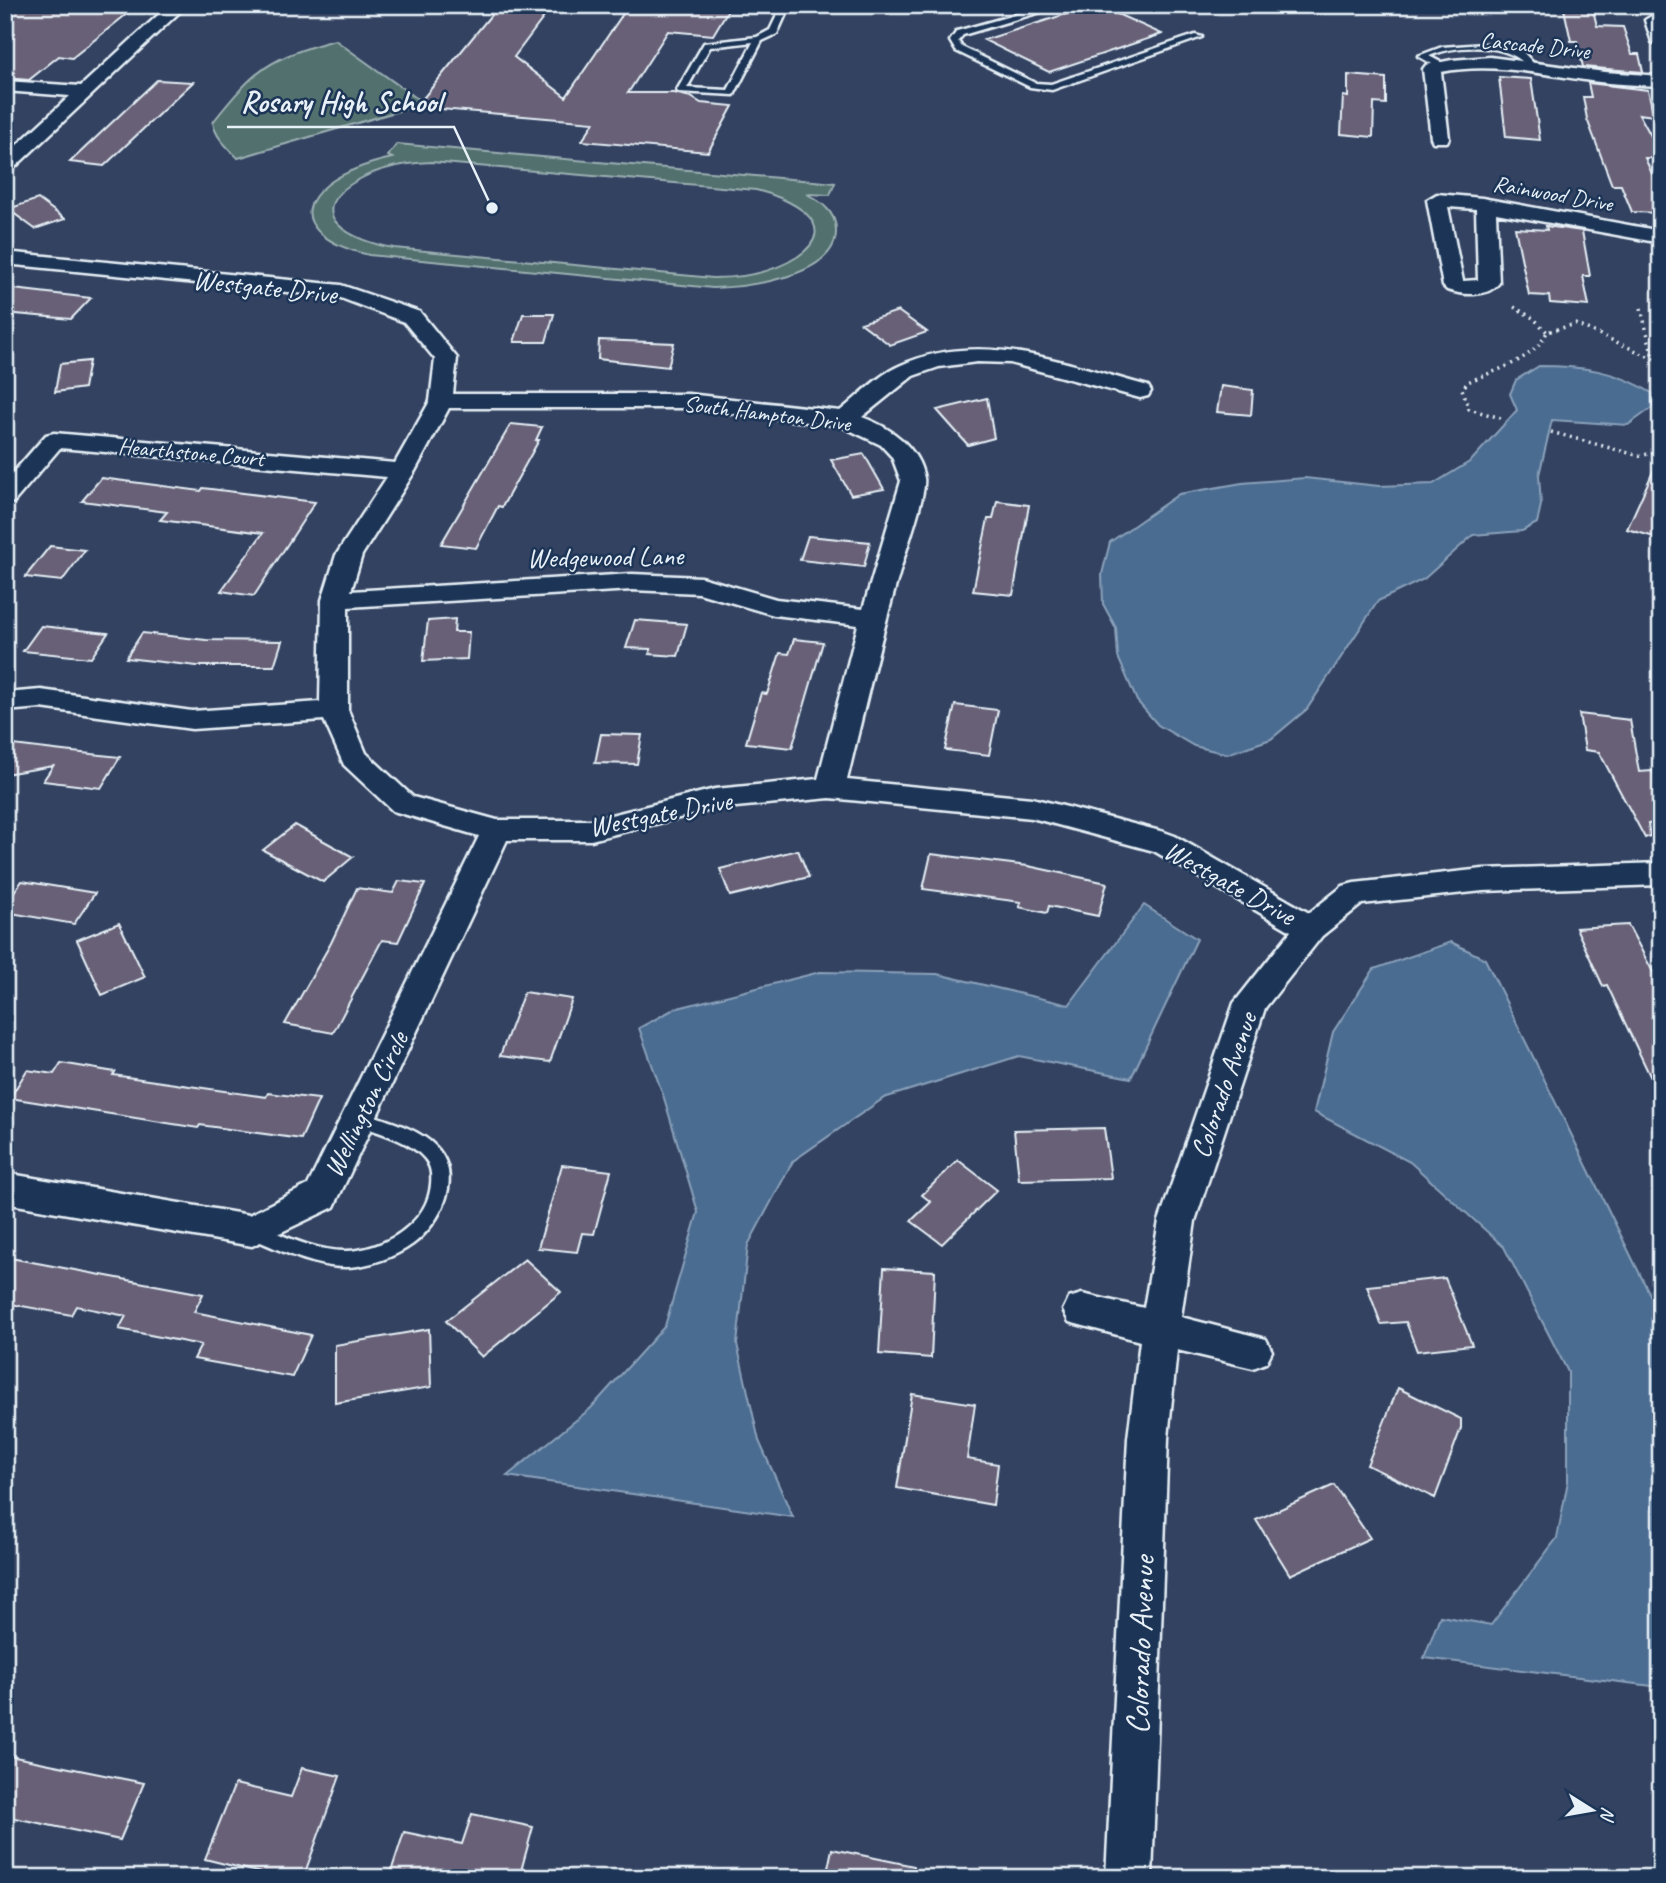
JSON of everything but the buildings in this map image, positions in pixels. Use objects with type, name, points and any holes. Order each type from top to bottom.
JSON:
[{"type":"street","points":[[5,166],[179,5]]},
{"type":"street","points":[[1653,20],[1661,42]]},
{"type":"street","name":"Cascade Drive","points":[[1440,138],[1432,69],[1441,66],[1490,60],[1589,76],[1661,81]]},
{"type":"street","points":[[5,86],[87,92]]},
{"type":"street","name":"Rainwood Drive","points":[[1486,205],[1489,284],[1476,288],[1454,286],[1437,200],[1486,205],[1661,237]]},
{"type":"street","name":"Westgate Drive","points":[[5,258],[341,291],[412,317],[446,358],[441,401],[402,471],[349,555],[335,600],[334,710],[354,758],[403,804],[497,830],[591,830],[715,799],[830,788],[1032,808],[1164,842],[1311,928]]},
{"type":"street","points":[[845,419],[905,371],[935,361],[977,355],[1011,356],[1140,391]]},
{"type":"street","name":"South Hampton Drive","points":[[441,401],[688,401],[845,419],[888,438],[908,460],[913,481],[873,618],[830,788]]},
{"type":"street","name":"Hearthstone Court","points":[[5,497],[54,440],[402,471]]},
{"type":"street","name":"Wedgewood Lane","points":[[335,600],[632,582],[701,586],[775,607],[873,618]]},
{"type":"street","points":[[5,702],[41,699],[192,720],[334,710]]},
{"type":"street","name":"Wellington Circle","points":[[252,1231],[321,1196],[497,830]]},
{"type":"street","name":"Colorado Avenue","points":[[1129,1878],[1148,1438],[1160,1328],[1177,1221],[1250,1003],[1311,928],[1354,894],[1483,880],[1661,874]]},
{"type":"street","points":[[5,1188],[252,1231]]},
{"type":"street","points":[[1082,1310],[1253,1350]]},
{"type":"lane","points":[[759,39],[731,93],[681,90],[707,45],[759,39],[774,32],[786,5]]},
{"type":"lane","points":[[1060,5],[960,33],[954,41],[959,49],[1033,85],[1052,87],[1198,37]]},
{"type":"lane","points":[[252,1231],[341,1259],[368,1257],[406,1240],[433,1209],[442,1187],[437,1163],[430,1152],[420,1144],[359,1118]]},
{"type":"path","points":[[1514,307],[1533,318],[1547,332]]},
{"type":"path","points":[[1641,308],[1653,358]]},
{"type":"path","points":[[1547,332],[1576,324],[1661,362]]},
{"type":"path","points":[[1501,418],[1469,409],[1462,390],[1468,382],[1532,352],[1545,340],[1547,332]]},
{"type":"path","points":[[1551,432],[1640,456],[1661,451]]},
{"type":"green space","points":[[335,40],[419,100],[412,107],[238,158],[219,137],[213,122],[240,89],[278,60]]},
{"type":"green space","points":[[397,144],[835,183],[830,195],[807,194],[831,213],[836,230],[833,246],[822,259],[807,269],[767,282],[713,288],[369,255],[341,246],[318,231],[311,221],[310,210],[315,197],[328,184],[343,175],[392,158],[388,156]],"holes":[[[431,162],[756,190],[782,199],[806,214],[813,223],[815,234],[811,245],[797,257],[777,267],[756,274],[724,278],[394,248],[378,245],[349,233],[332,215],[332,204],[340,192],[358,180],[393,167]]]},
{"type":"water","points":[[1539,366],[1584,368],[1625,379],[1652,393],[1653,407],[1628,425],[1552,420],[1539,475],[1541,505],[1537,523],[1522,531],[1473,535],[1424,579],[1378,601],[1307,709],[1271,739],[1227,754],[1194,746],[1158,725],[1137,701],[1118,657],[1116,628],[1103,604],[1102,574],[1110,542],[1179,494],[1242,483],[1305,478],[1379,486],[1433,484],[1471,461],[1517,410],[1510,394],[1516,380]]},
{"type":"water","points":[[1144,905],[1197,939],[1131,1078],[1019,1056],[884,1098],[793,1161],[748,1245],[737,1344],[759,1441],[793,1517],[507,1476],[591,1408],[665,1326],[698,1212],[664,1098],[639,1028],[674,1009],[820,972],[937,974],[1069,1005]]},
{"type":"water","points":[[1451,942],[1485,959],[1661,1317],[1661,1687],[1424,1658],[1440,1616],[1491,1625],[1557,1538],[1568,1481],[1568,1372],[1504,1247],[1410,1162],[1314,1112],[1333,1032],[1374,969]]},
{"type":"place","name":"Rosary High School","points":[[492,208]]}]
